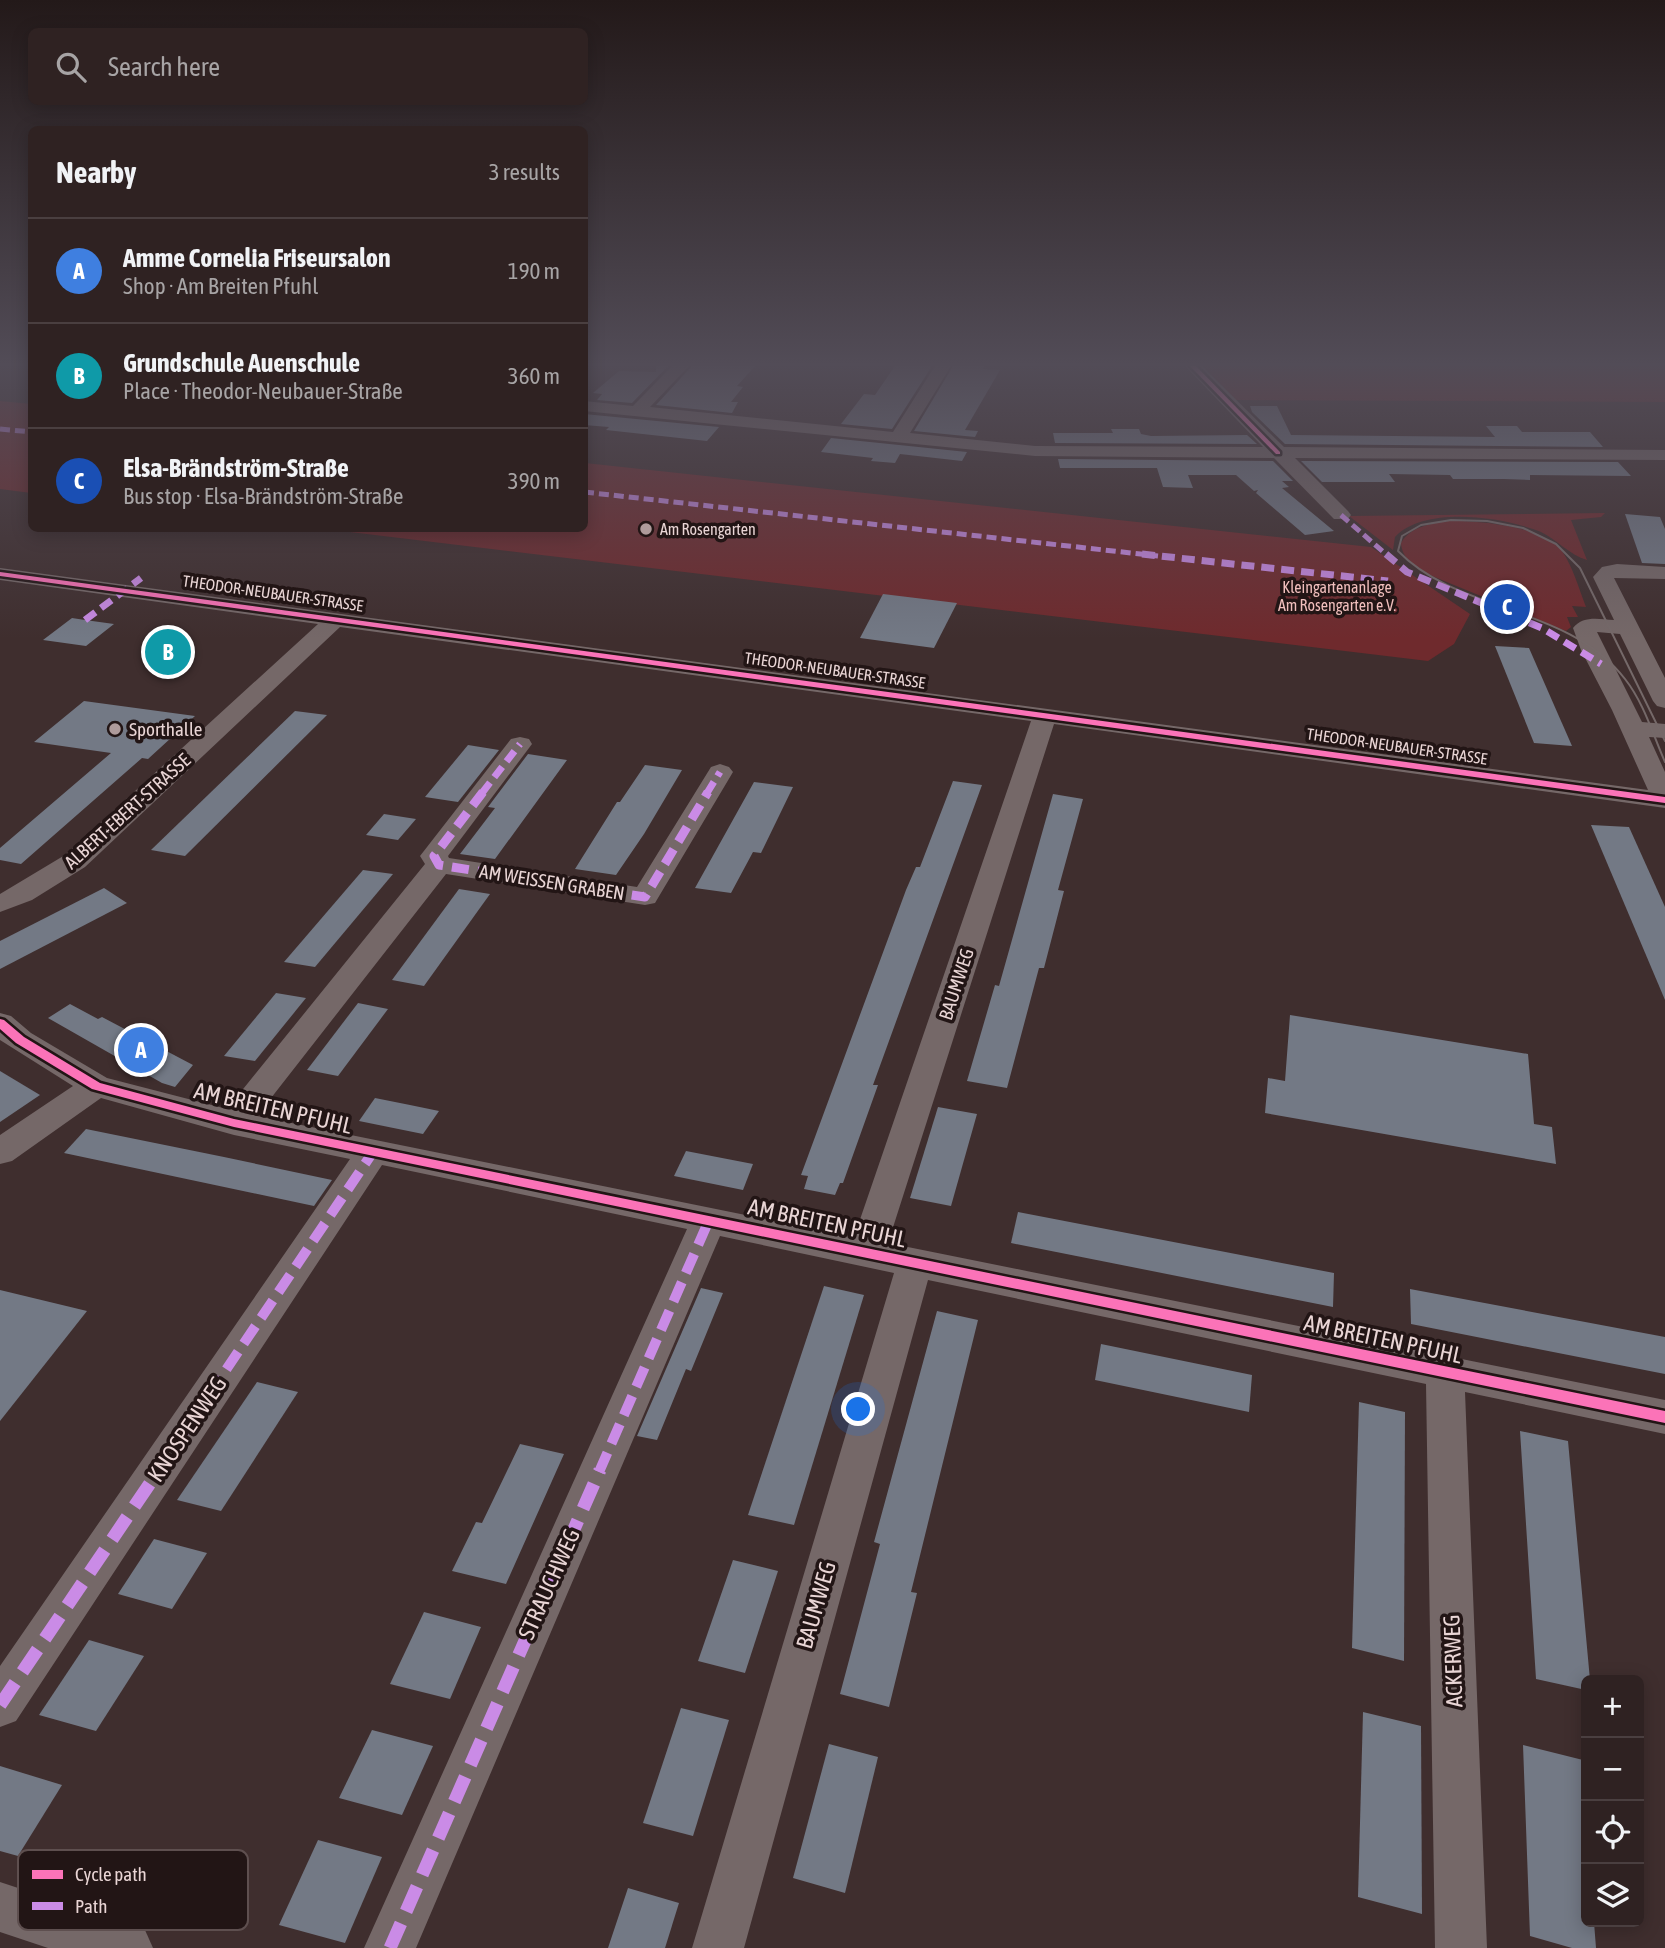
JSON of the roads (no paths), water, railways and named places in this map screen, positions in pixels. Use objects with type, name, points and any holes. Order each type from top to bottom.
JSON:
[{"type":"street","points":[[1282,457],[1341,515]]},
{"type":"street","points":[[1665,573],[1624,570],[1605,574],[1604,580],[1665,701]]},
{"type":"street","name":"THEODOR-NEUBAUER-STRASSE","points":[[0,574],[1665,799]]},
{"type":"street","name":"ALBERT-EBERT-STRASSE","points":[[0,904],[22,894],[75,861],[337,618]]},
{"type":"street","points":[[1628,628],[1591,625],[1584,628],[1592,650],[1665,799]]},
{"type":"street","name":"BAUMWEG","points":[[867,1252],[1045,715]]},
{"type":"street","points":[[1633,729],[1665,731]]},
{"type":"street","points":[[234,1123],[439,865],[434,856],[520,744]]},
{"type":"street","name":"AM WEISSEN GRABEN","points":[[439,865],[645,897],[720,772]]},
{"type":"street","name":"AM BREITEN PFUHL","points":[[0,1023],[20,1040],[96,1086],[234,1123],[1665,1417]]},
{"type":"street","points":[[0,1152],[96,1086]]},
{"type":"street","name":"KNOSPENWEG","points":[[0,1705],[373,1152]]},
{"type":"street","name":"STRAUCHWEG","points":[[390,1948],[709,1220]]},
{"type":"street","name":"BAUMWEG","points":[[718,1948],[915,1263]]},
{"type":"street","name":"ACKERWEG","points":[[1445,1373],[1461,1948]]},
{"type":"street","points":[[0,1907],[18,1913]]},
{"type":"street","points":[[71,1930],[127,1948]]},
{"type":"tram line","points":[[1665,741],[1580,568],[1556,544],[1523,528],[1487,521],[1451,520],[1421,525],[1402,536],[1398,551],[1423,571],[1451,587],[1574,636],[1601,655],[1632,688],[1665,762]]},
{"type":"place","name":"Am Rosengarten","points":[[646,529]]},
{"type":"place","name":"Elsa-Brändström-Straße","points":[[1507,607]]},
{"type":"place","name":"Grundschule Auenschule","points":[[168,652]]},
{"type":"place","name":"Sporthalle","points":[[115,729]]},
{"type":"place","name":"Amme Cornelia Friseursalon","points":[[141,1050]]},
{"type":"park label","name":"Kleingartenanlage Am Rosengarten e.V.","points":[[1337,596]]}]
